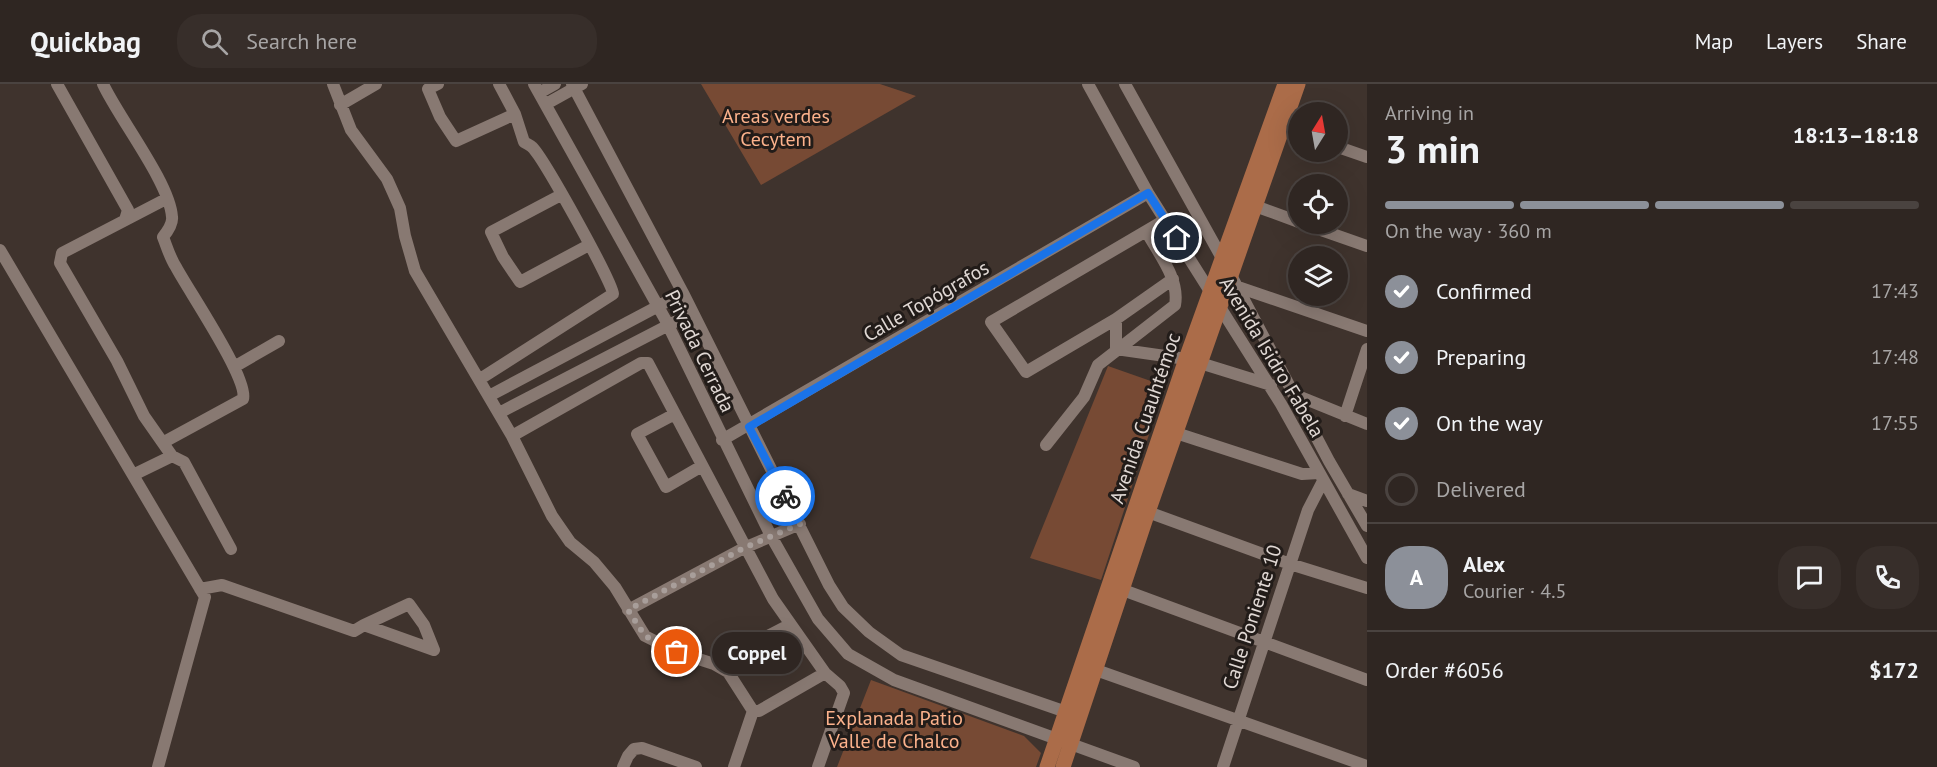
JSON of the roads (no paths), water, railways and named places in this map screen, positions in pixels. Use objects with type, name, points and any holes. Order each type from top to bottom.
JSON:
[{"type":"main road","name":"Avenida Cuauhtémoc","points":[[1073,714],[1096,670],[1176,433],[1211,294],[1285,84]]},
{"type":"main road","name":"Avenida Cuauhtémoc","points":[[1047,767],[1064,741],[1193,361],[1233,280],[1255,206],[1298,84]]},
{"type":"main road","name":"Avenida Cuauhtémoc","points":[[1063,767],[1064,741]]},
{"type":"street","points":[[57,84],[128,210],[125,220]]},
{"type":"street","points":[[103,84],[155,173],[166,199],[172,217],[169,229],[163,237],[174,264],[234,367],[245,392],[243,399],[164,442]]},
{"type":"street","points":[[333,84],[351,130],[387,179],[400,208],[415,271],[512,436],[552,516],[570,542],[594,562],[615,586],[645,636],[677,652],[714,664],[728,672],[753,711]]},
{"type":"street","points":[[340,105],[376,84]]},
{"type":"street","points":[[438,84],[428,90],[440,117],[456,141],[515,114]]},
{"type":"street","points":[[480,379],[613,294],[613,289],[561,195],[532,147],[524,142],[515,114],[499,84]]},
{"type":"street","points":[[536,88],[555,84]]},
{"type":"street","name":"Avenida Isidro Fabela","points":[[1088,84],[1148,193],[1268,384],[1367,558]]},
{"type":"street","name":"Avenida Isidro Fabela","points":[[1125,84],[1367,526]]},
{"type":"street","points":[[546,104],[576,85]]},
{"type":"street","name":"Privada Cerrada","points":[[576,85],[843,607],[869,632],[901,655],[1073,714]]},
{"type":"street","name":"Privada Cerrada","points":[[536,88],[667,324],[771,536],[818,619],[848,654],[894,680],[1134,767]]},
{"type":"street","points":[[1282,128],[1288,130]]},
{"type":"street","points":[[1348,150],[1367,157]]},
{"type":"street","name":"Calle Topógrafos","points":[[722,440],[749,427],[1148,193]]},
{"type":"street","points":[[561,195],[491,232],[503,257],[520,282],[589,245]]},
{"type":"street","points":[[166,199],[62,253],[60,263],[117,361],[144,416],[172,456],[184,462],[231,549]]},
{"type":"street","points":[[1255,206],[1288,218]]},
{"type":"street","points":[[1165,220],[991,322],[1026,372],[1116,319],[1173,279]]},
{"type":"street","points":[[1046,445],[1084,397],[1098,365],[1175,305],[1177,293],[1173,279],[1146,231]]},
{"type":"street","points":[[1333,234],[1367,246]]},
{"type":"street","points":[[0,250],[205,597],[158,767]]},
{"type":"street","points":[[1233,280],[1367,332]]},
{"type":"street","points":[[489,396],[683,293]]},
{"type":"street","points":[[499,414],[667,324],[692,313]]},
{"type":"street","points":[[1116,319],[1116,350]]},
{"type":"street","points":[[234,367],[279,341]]},
{"type":"street","points":[[1345,416],[1367,349]]},
{"type":"street","points":[[1116,350],[1193,361],[1268,384],[1367,424]]},
{"type":"street","points":[[512,436],[640,363],[648,363],[744,548],[789,625],[844,693],[818,767]]},
{"type":"street","points":[[673,415],[637,434],[649,460],[666,487],[702,466]]},
{"type":"street","points":[[1176,433],[1302,474],[1321,477]]},
{"type":"street","points":[[133,475],[172,456]]},
{"type":"street","name":"Calle Poniente 10","points":[[1223,767],[1321,477]]},
{"type":"street","points":[[1348,494],[1367,501]]},
{"type":"street","points":[[1148,512],[1290,564],[1367,588]]},
{"type":"street","points":[[628,610],[744,548],[800,524]]},
{"type":"street","points":[[200,589],[222,585],[354,631],[364,625],[409,604],[424,625],[435,650],[364,625]]},
{"type":"street","points":[[1123,590],[1264,644],[1367,680]]},
{"type":"street","points":[[714,664],[789,625]]},
{"type":"street","points":[[1096,670],[1367,766]]},
{"type":"street","points":[[753,711],[759,711],[825,672]]},
{"type":"street","points":[[734,767],[753,711]]},
{"type":"street","points":[[623,767],[634,749],[642,748],[696,767]]},
{"type":"place","name":"Coppel","points":[[677,652]]},
{"type":"park label","name":"Areas verdes Cecytem","points":[[776,128]]},
{"type":"park label","name":"Explanada Patio Valle de Chalco","points":[[894,730]]}]
